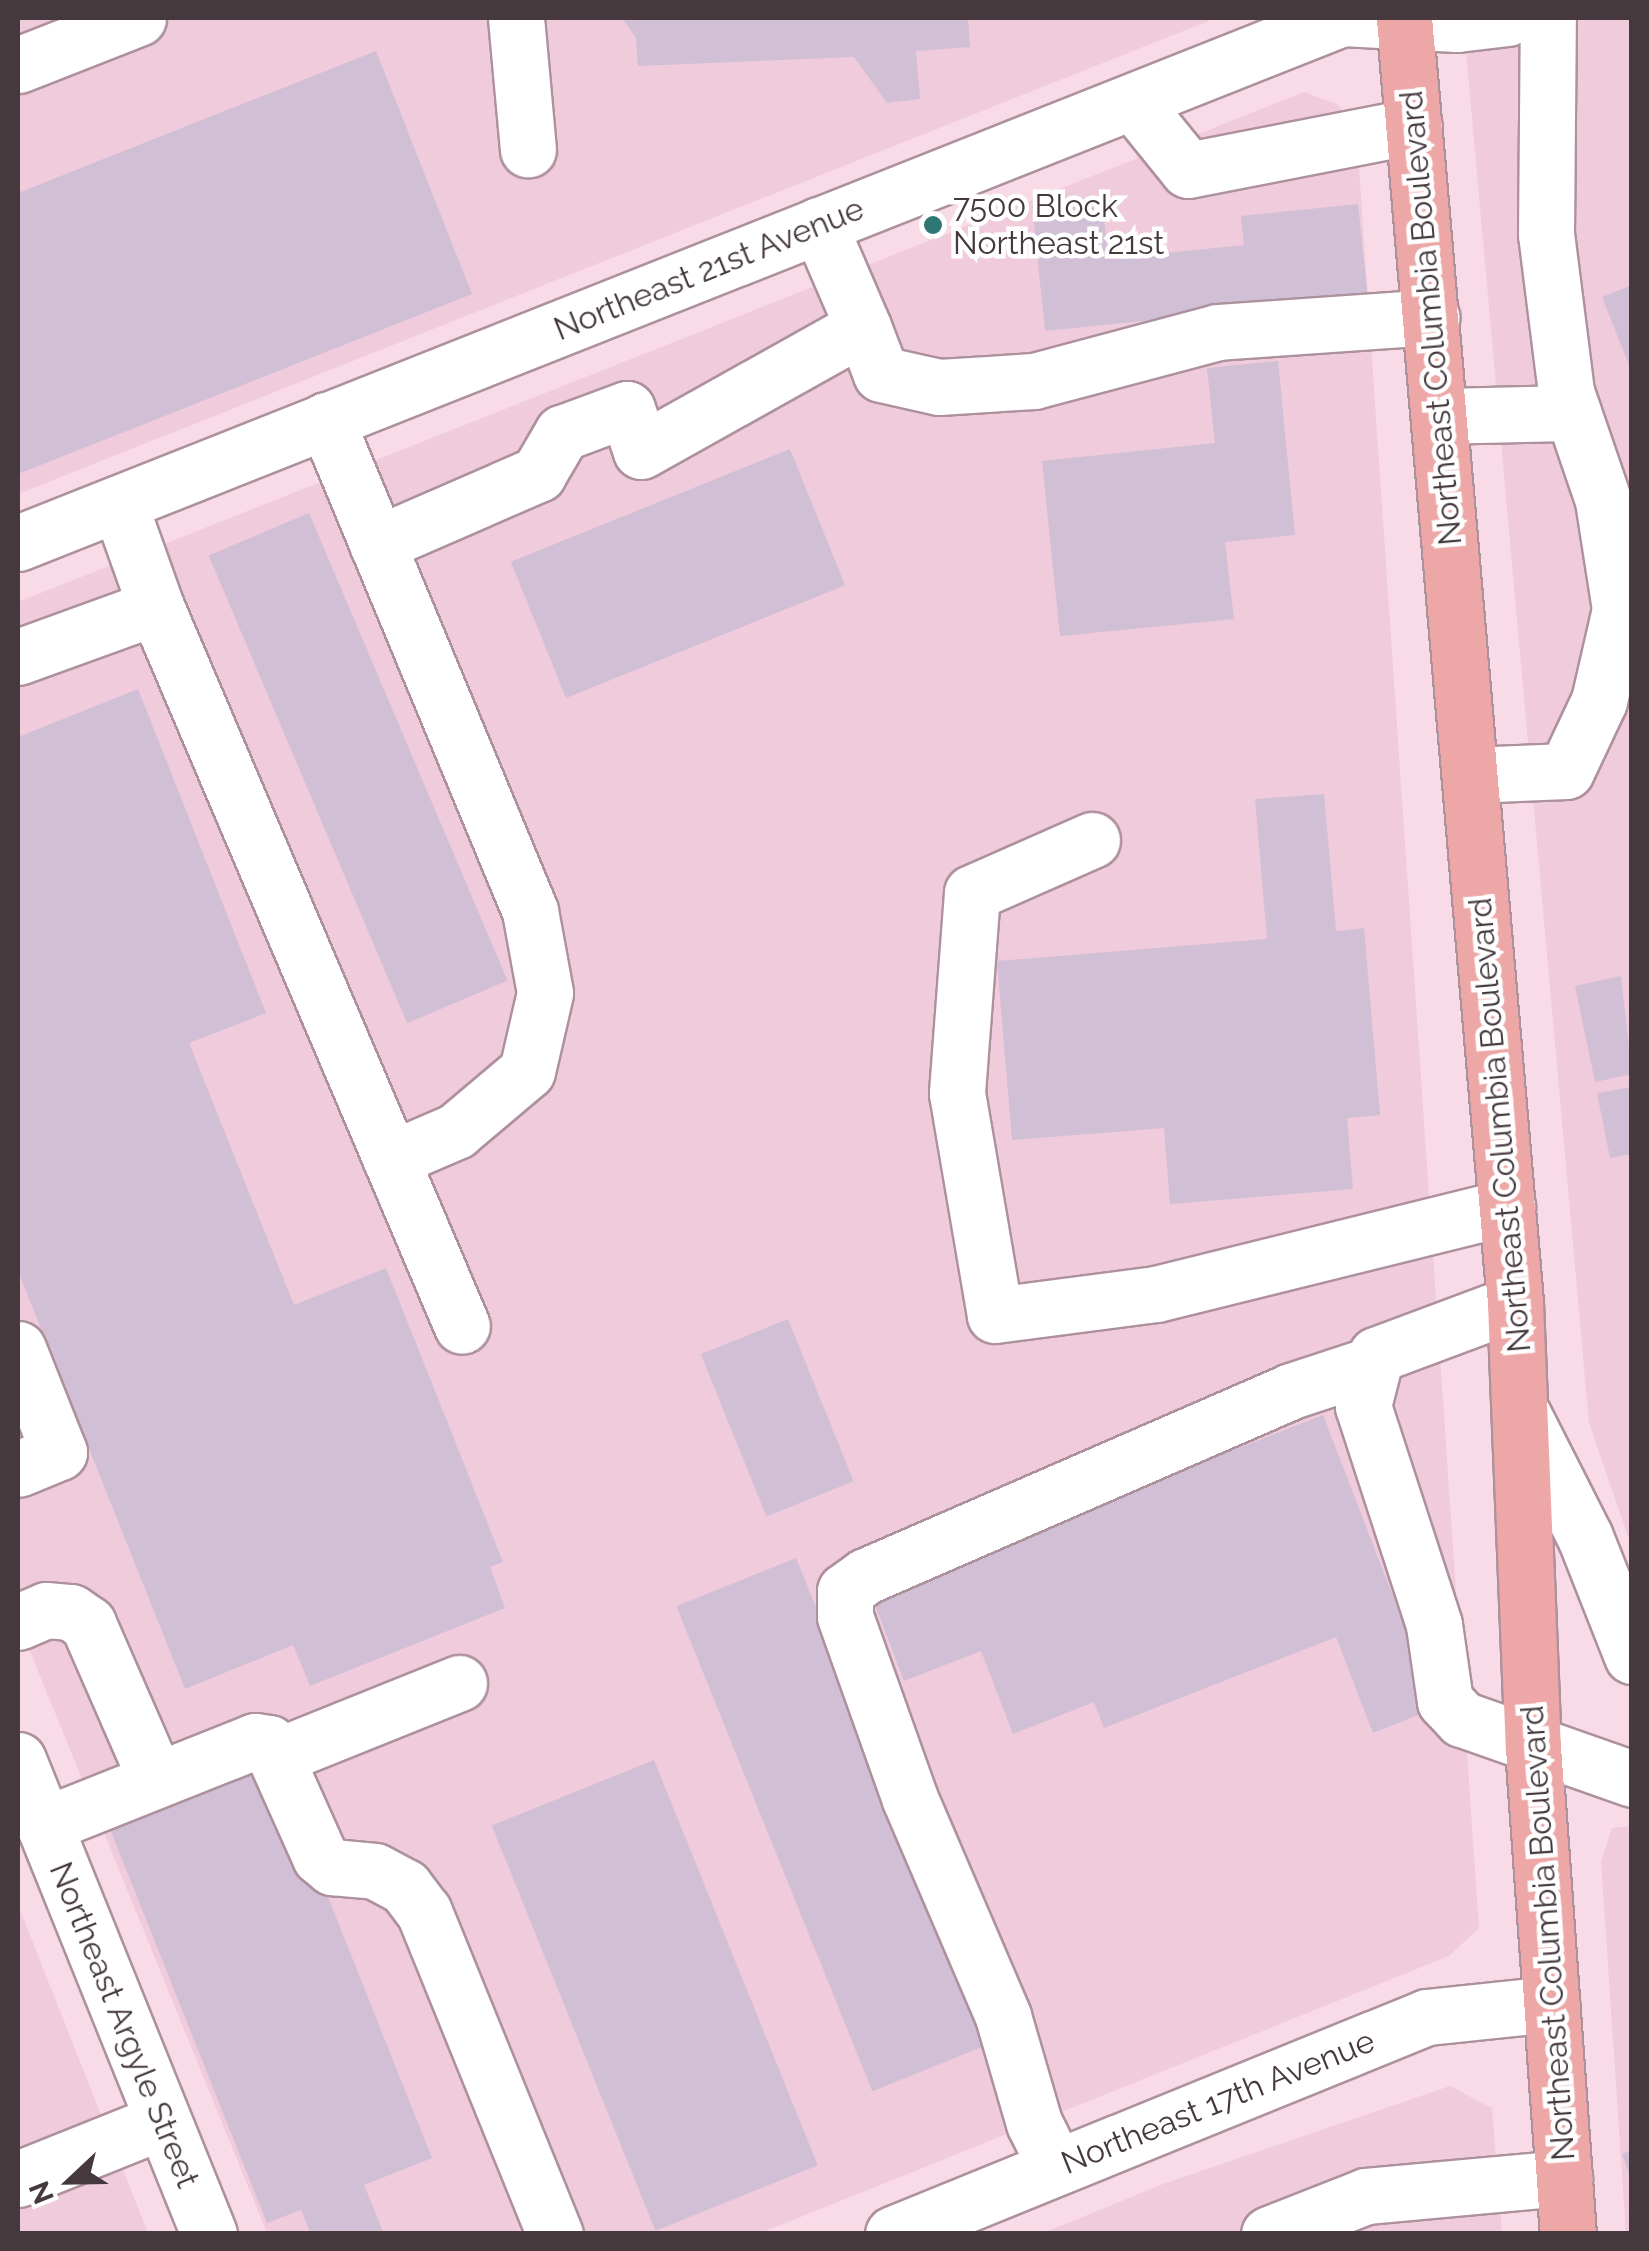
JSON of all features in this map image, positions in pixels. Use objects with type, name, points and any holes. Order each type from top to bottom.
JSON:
[{"type":"main road","name":"Northeast Columbia Boulevard","points":[[1404,19],[1515,1302],[1533,1747],[1568,2234]]},
{"type":"street","points":[[18,65],[138,18]]},
{"type":"street","points":[[516,18],[528,149]]},
{"type":"street","name":"Northeast 21st Avenue","points":[[18,543],[1342,18],[1508,18]]},
{"type":"street","points":[[1470,775],[1566,771],[1599,701],[1620,609],[1617,497],[1573,412],[1546,234],[1548,18]]},
{"type":"street","points":[[1132,102],[1188,170],[1414,126]]},
{"type":"street","points":[[819,225],[881,374],[939,387],[1034,381],[1218,332],[1431,316]]},
{"type":"street","points":[[377,544],[538,474],[562,433],[627,409],[642,450],[862,327]]},
{"type":"street","points":[[1440,416],[1573,412]]},
{"type":"street","points":[[326,420],[530,911],[545,993],[527,1072],[456,1131],[391,1160]]},
{"type":"street","points":[[118,503],[156,607],[462,1326]]},
{"type":"street","points":[[18,657],[156,607]]},
{"type":"street","points":[[1092,840],[972,893],[957,1093],[995,1315],[1156,1294],[1507,1206]]},
{"type":"street","points":[[1515,1302],[1376,1355],[1363,1406],[1434,1626],[1445,1701],[1462,1719],[1632,1779]]},
{"type":"street","points":[[18,1350],[59,1452],[18,1469]]},
{"type":"street","points":[[1056,2168],[1034,2123],[1003,2016],[910,1799],[845,1616],[846,1591],[866,1576],[1291,1391],[1374,1364]]},
{"type":"street","points":[[1522,1415],[1585,1536],[1631,1653]]},
{"type":"street","points":[[18,1622],[46,1610],[71,1612],[88,1624],[156,1780]]},
{"type":"street","points":[[280,1755],[459,1683]]},
{"type":"street","points":[[44,1825],[255,1741],[270,1743],[280,1755],[320,1857],[332,1867],[375,1871],[405,1887],[424,1912],[555,2234]]},
{"type":"street","name":"Northeast Argyle Street","points":[[18,1760],[209,2234]]},
{"type":"street","name":"Northeast 17th Avenue","points":[[893,2234],[1426,2017],[1551,2004]]},
{"type":"street","points":[[18,2180],[163,2121]]},
{"type":"street","points":[[1269,2234],[1366,2196],[1464,2210],[1564,2178]]},
{"type":"shaded area","points":[[18,18],[1216,18],[18,494]]},
{"type":"shaded area","points":[[1463,18],[1631,18],[1631,1545],[1589,1423]]},
{"type":"shaded area","points":[[1304,92],[1339,105],[1357,139],[1479,1928],[1449,1956],[761,2233],[267,2233],[18,1622],[18,602]]},
{"type":"shaded area","points":[[1631,1826],[1631,2233],[1626,2233],[1601,1861],[1612,1828]]},
{"type":"shaded area","points":[[18,1905],[148,2233],[18,2233]]},
{"type":"shaded area","points":[[1450,2086],[1492,2108],[1502,2233],[1041,2234],[1163,2184]]},
{"type":"building","points":[[622,18],[968,18],[970,47],[916,51],[920,99],[887,103],[854,57],[638,66],[636,38]]},
{"type":"building","points":[[376,51],[472,294],[18,474],[18,193]]},
{"type":"building","points":[[1102,197],[1108,259],[1244,245],[1241,216],[1358,204],[1368,298],[1045,331],[1032,204]]},
{"type":"building","points":[[1632,285],[1632,370],[1631,370],[1602,297]]},
{"type":"building","points":[[1278,361],[1295,535],[1225,542],[1234,619],[1060,636],[1042,461],[1215,443],[1207,368]]},
{"type":"building","points":[[790,449],[845,585],[566,698],[511,562]]},
{"type":"building","points":[[309,513],[507,981],[407,1023],[209,556]]},
{"type":"building","points":[[138,689],[266,1013],[189,1043],[294,1305],[386,1268],[503,1562],[490,1567],[505,1608],[310,1686],[293,1645],[185,1689],[18,1271],[18,737]]},
{"type":"building","points":[[1324,794],[1336,931],[1364,928],[1380,1115],[1347,1118],[1353,1189],[1170,1204],[1164,1128],[1012,1140],[997,961],[1267,939],[1255,799]]},
{"type":"building","points":[[1621,976],[1632,1074],[1595,1082],[1575,986]]},
{"type":"building","points":[[1632,1087],[1632,1154],[1610,1158],[1597,1093]]},
{"type":"building","points":[[788,1319],[854,1481],[766,1516],[701,1354]]},
{"type":"building","points":[[1323,1415],[1436,1708],[1373,1733],[1336,1637],[1104,1728],[1094,1702],[1013,1734],[981,1651],[904,1681],[870,1592]]},
{"type":"building","points":[[796,1558],[992,2043],[872,2091],[676,1606]]},
{"type":"building","points":[[271,1754],[432,2158],[364,2185],[384,2234],[311,2234],[301,2210],[267,2223],[106,1819]]},
{"type":"building","points":[[654,1760],[818,2165],[655,2231],[492,1826]]},
{"type":"building","points":[[1632,2150],[1632,2178],[1631,2178],[1622,2154]]},
{"type":"place","name":"7500 Block Northeast 21st","points":[[933,225]]}]
